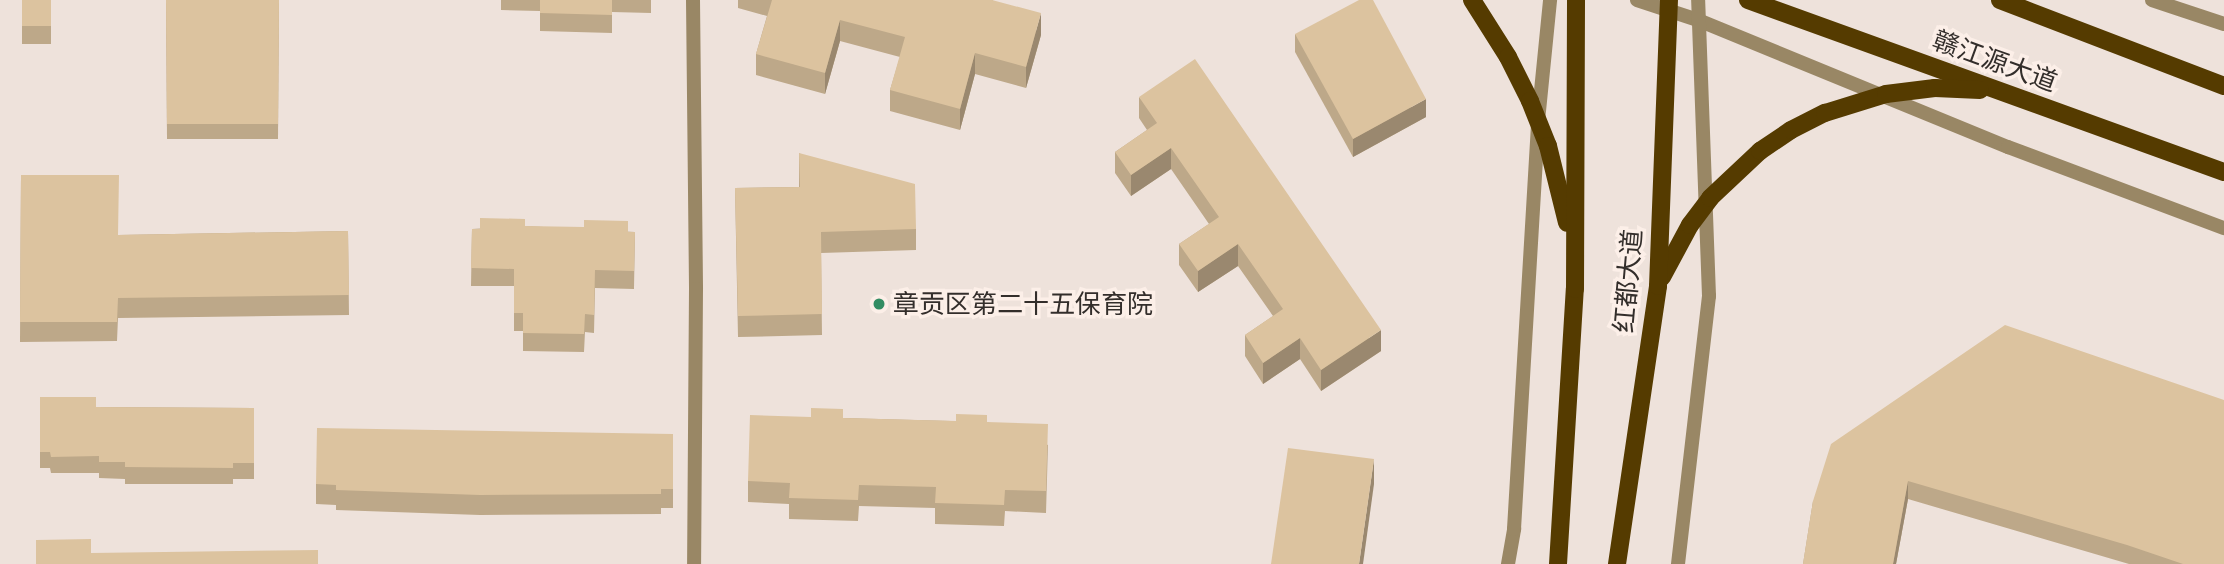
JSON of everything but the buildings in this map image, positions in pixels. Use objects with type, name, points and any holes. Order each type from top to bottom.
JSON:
[{"type":"main road","points":[[1472,0],[1508,57],[1538,121],[1561,193],[1575,289]]},
{"type":"main road","name":"红都大道","points":[[1558,564],[1575,289],[1576,0]]},
{"type":"main road","name":"赣江源大道","points":[[1748,0],[2224,172]]},
{"type":"main road","points":[[2000,0],[2224,86]]},
{"type":"main road","name":"红都大道","points":[[1616,564],[1658,286],[1669,5]]},
{"type":"main road","points":[[1658,286],[1672,255],[1704,206],[1742,165],[1791,130],[1825,113],[1885,94],[1936,88],[2011,94]]},
{"type":"street","points":[[693,0],[696,276],[694,564]]},
{"type":"street","points":[[1508,564],[1514,528],[1538,121],[1550,0]]},
{"type":"street","points":[[1637,0],[1669,5],[1698,20],[2008,146],[2224,228]]},
{"type":"street","points":[[1678,564],[1709,296],[1698,0]]},
{"type":"street","points":[[2152,0],[2224,24]]},
{"type":"place","name":"章贡区第二十五保育院","points":[[879,304]]}]
